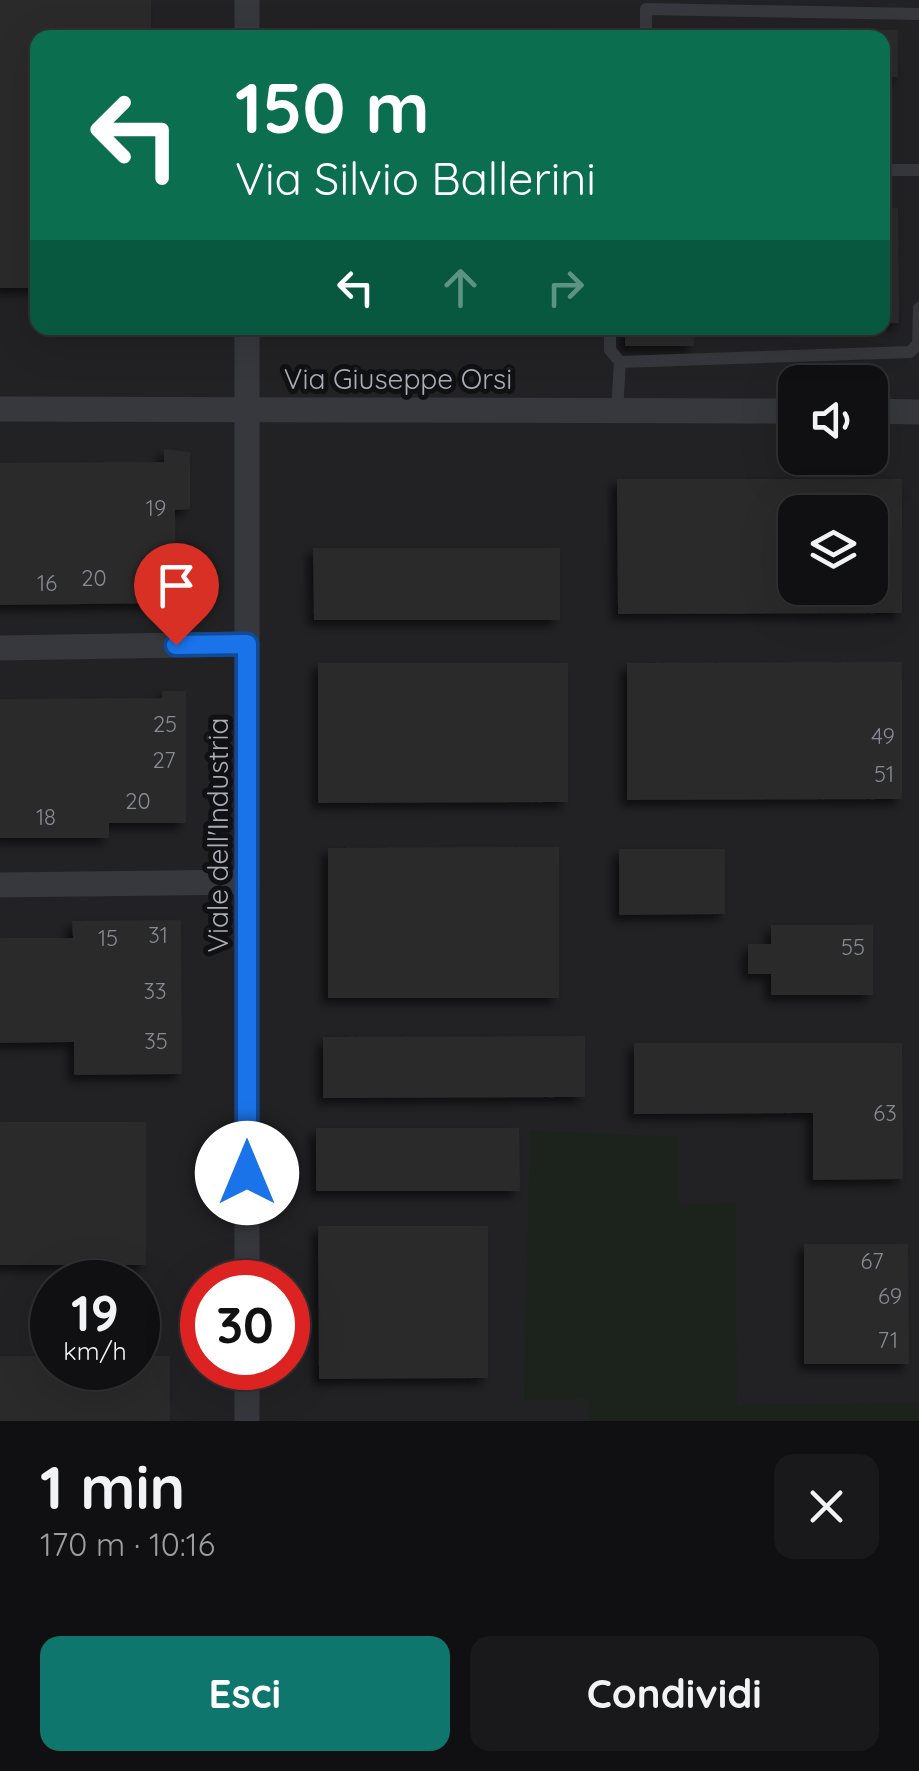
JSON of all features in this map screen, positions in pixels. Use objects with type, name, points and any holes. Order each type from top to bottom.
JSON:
[{"type":"street","points":[[247,0],[247,30]]},
{"type":"street","name":"Viale dell'Industria","points":[[247,335],[247,1260]]},
{"type":"street","name":"Via Giuseppe Orsi","points":[[0,410],[778,411]]},
{"type":"street","points":[[888,412],[919,412]]},
{"type":"street","points":[[0,648],[247,644]]},
{"type":"street","points":[[0,885],[247,882]]},
{"type":"street","points":[[247,1390],[247,1421]]},
{"type":"lane","points":[[646,30],[646,9],[919,14]]},
{"type":"lane","points":[[890,170],[919,170]]},
{"type":"lane","points":[[620,362],[910,352],[918,344],[919,308]]},
{"type":"lane","points":[[610,335],[610,350],[620,362],[618,410]]},
{"type":"shaded area","points":[[0,0],[919,0],[919,1421],[0,1421]]},
{"type":"shaded area","points":[[530,1131],[679,1137],[679,1205],[735,1203],[737,1405],[919,1403],[919,1421],[590,1421],[589,1399],[524,1400]]},
{"type":"building","points":[[0,0],[151,0],[151,30],[30,30],[30,288],[0,288]]},
{"type":"building","points":[[316,28],[562,28],[562,30]]},
{"type":"building","points":[[890,30],[898,30],[898,77],[890,77]]},
{"type":"building","points":[[890,208],[898,208],[899,323],[890,323]]},
{"type":"building","points":[[625,335],[694,335],[694,346],[625,346]]},
{"type":"building","points":[[164,449],[190,452],[190,509],[175,510],[176,603],[0,605],[0,463],[164,462]]},
{"type":"building","points":[[617,479],[902,479],[902,613],[618,614]]},
{"type":"building","points":[[313,548],[560,548],[560,620],[314,620]]},
{"type":"building","points":[[902,662],[902,799],[627,800],[627,663]]},
{"type":"building","points":[[318,663],[568,663],[568,802],[318,803]]},
{"type":"building","points":[[162,691],[186,691],[186,823],[109,823],[109,838],[0,838],[0,699],[162,698]]},
{"type":"building","points":[[559,847],[559,998],[328,998],[328,848]]},
{"type":"building","points":[[619,849],[725,849],[725,914],[619,915]]},
{"type":"building","points":[[181,920],[182,1074],[74,1075],[74,1042],[0,1043],[0,938],[73,938],[72,921]]},
{"type":"building","points":[[771,925],[873,925],[873,995],[771,995],[771,974],[748,974],[748,944],[771,944]]},
{"type":"building","points":[[585,1036],[585,1097],[323,1098],[323,1037]]},
{"type":"building","points":[[634,1043],[902,1043],[903,1179],[813,1180],[813,1113],[634,1114]]},
{"type":"building","points":[[0,1122],[146,1122],[146,1260],[30,1260],[30,1265],[0,1265]]},
{"type":"building","points":[[316,1128],[519,1128],[520,1191],[316,1191]]},
{"type":"building","points":[[318,1226],[488,1226],[488,1378],[319,1379]]},
{"type":"building","points":[[804,1244],[908,1244],[909,1364],[804,1364]]},
{"type":"building","points":[[0,1356],[30,1356],[30,1390],[160,1390],[160,1356],[170,1356],[170,1421],[0,1421]]},
{"type":"route","points":[[176,645],[247,644],[247,1173]]}]
